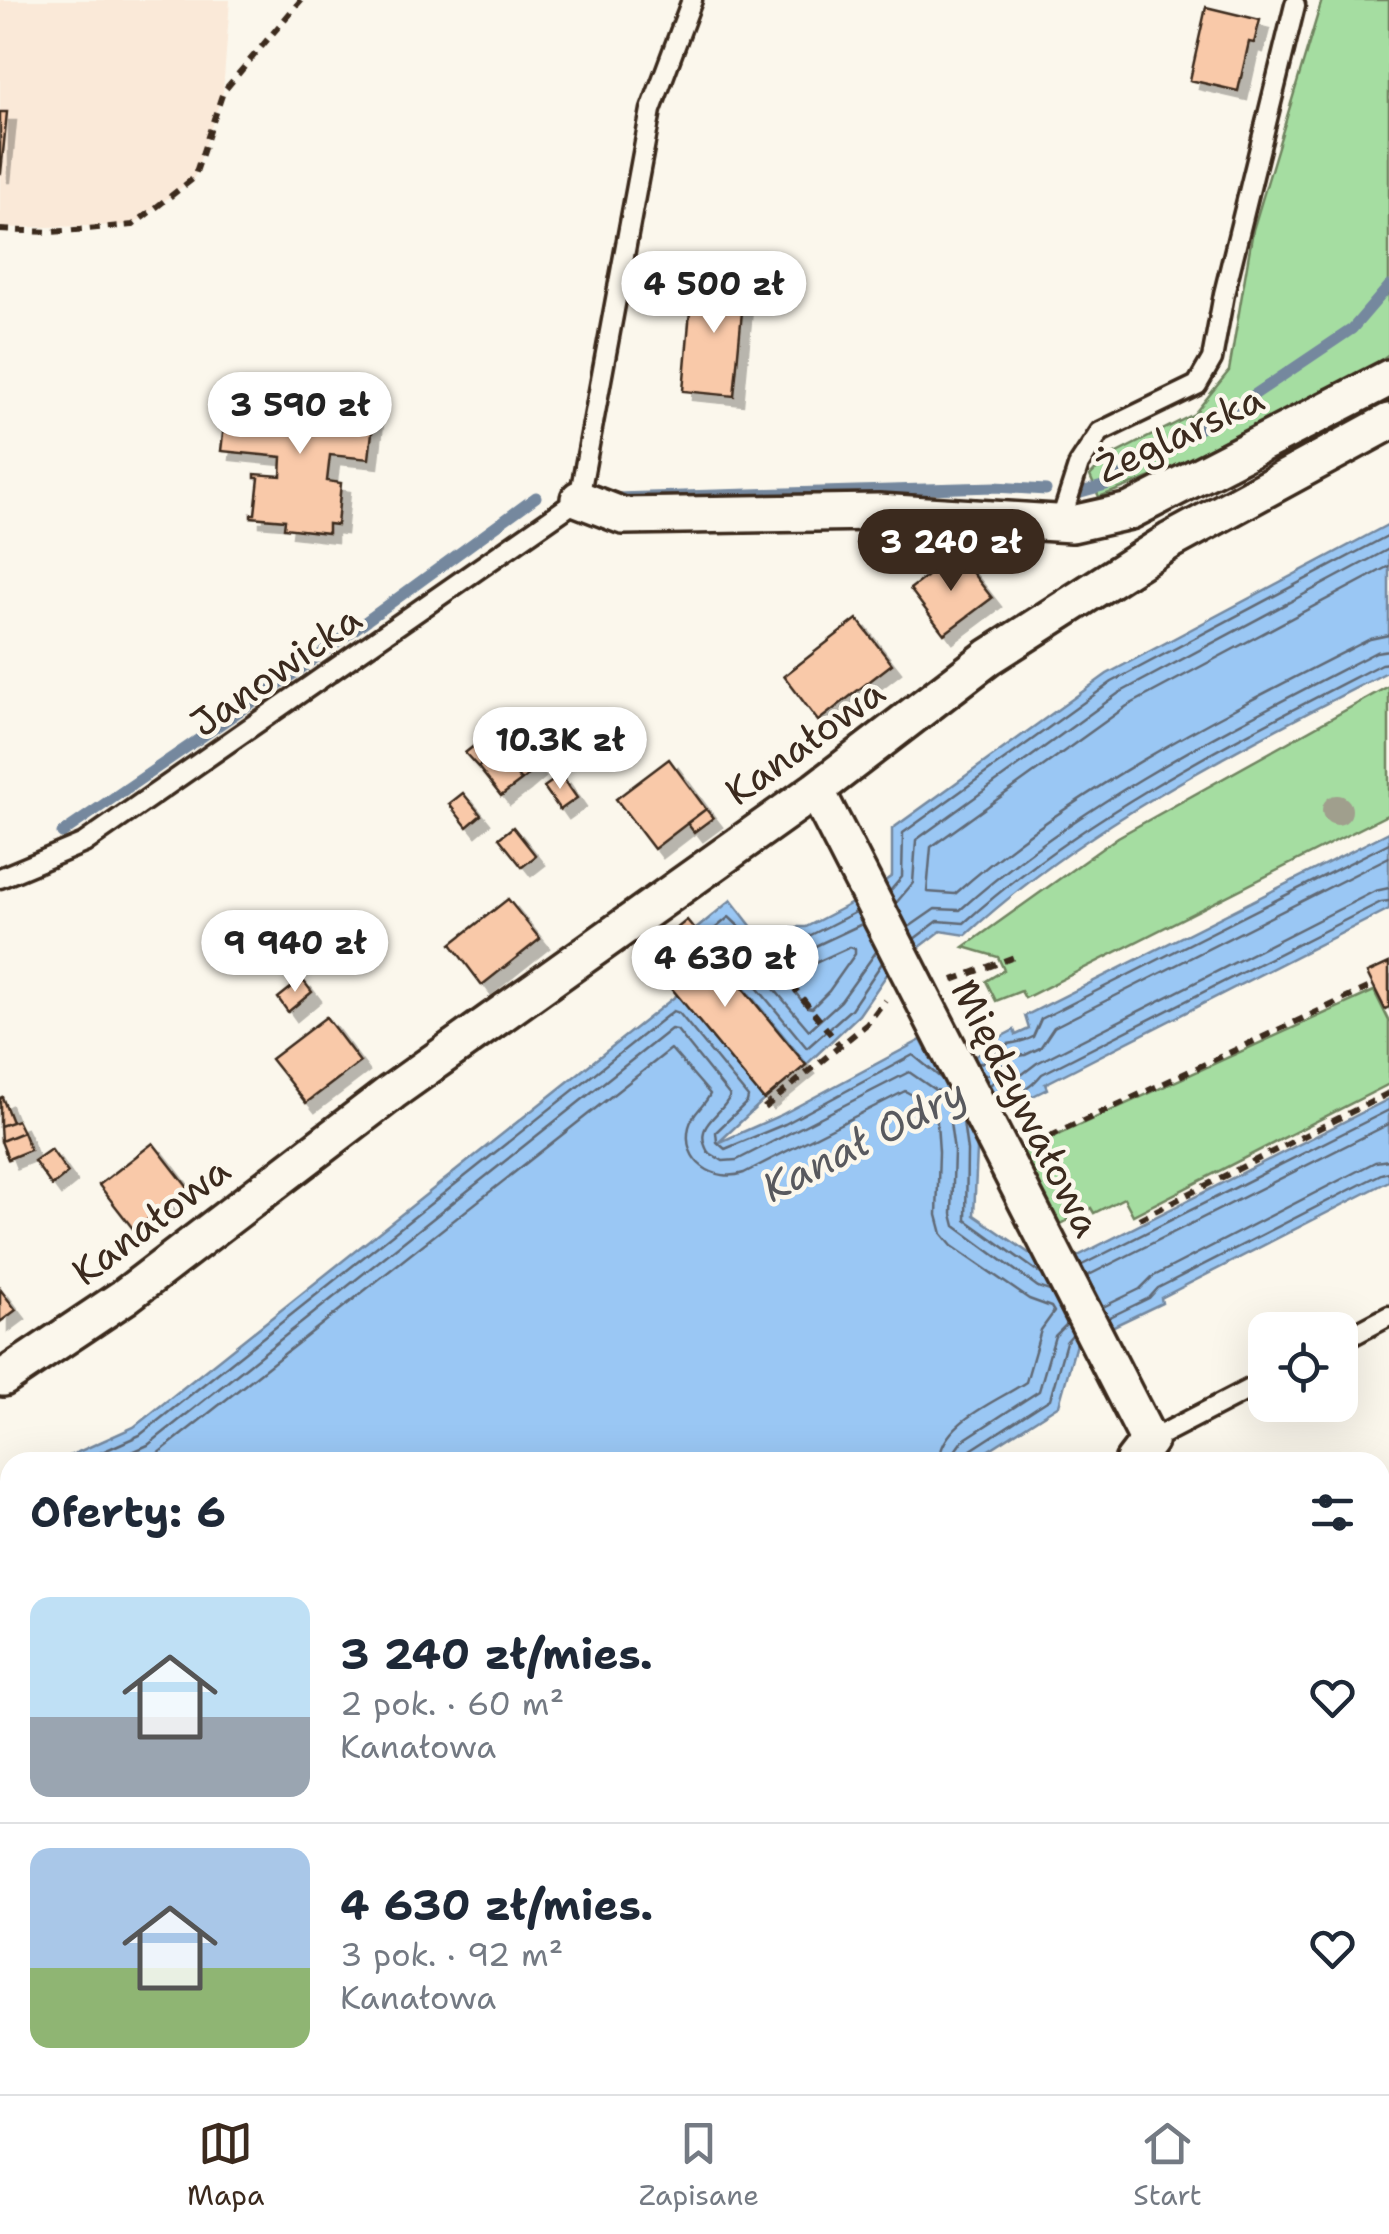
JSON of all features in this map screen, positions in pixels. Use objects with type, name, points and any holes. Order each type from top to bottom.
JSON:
[{"type":"street","name":"Żeglarska","points":[[579,500],[623,516],[878,512],[1072,524],[1130,512],[1389,378]]},
{"type":"street","name":"Kanałowa","points":[[3,1378],[124,1297],[392,1092],[816,790],[989,658],[1170,542],[1389,422]]},
{"type":"street","name":"Międzywałowa","points":[[816,790],[864,886],[905,992],[1117,1379],[1141,1452]]},
{"type":"lane","points":[[579,500],[651,110],[692,0]]},
{"type":"lane","points":[[1060,524],[1079,464],[1100,432],[1196,385],[1212,359],[1224,294],[1295,5]]},
{"type":"lane","name":"Janowicka","points":[[0,878],[84,844],[579,500]]},
{"type":"lane","points":[[1358,1332],[1389,1316]]},
{"type":"lane","points":[[1141,1452],[1248,1391]]},
{"type":"path","points":[[0,230],[52,232],[133,225],[148,214],[194,178],[223,92],[301,0]]},
{"type":"path","points":[[770,956],[840,1046]]},
{"type":"path","points":[[764,1108],[788,1084],[905,992],[1016,956]]},
{"type":"path","points":[[1037,1134],[1040,1141],[1368,988]]},
{"type":"path","points":[[1138,1219],[1389,1093]]},
{"type":"shaded area","points":[[0,0],[230,0],[223,92],[194,178],[133,225],[0,228]]},
{"type":"green space","points":[[1322,0],[1389,0],[1389,354],[1324,400],[1239,444],[1099,497],[1090,476],[1107,458],[1194,414],[1229,371],[1253,230]]},
{"type":"green space","points":[[1389,686],[1389,814],[1025,998],[1021,991],[996,1001],[986,981],[1004,970],[998,957],[964,947],[1118,837]]},
{"type":"green space","points":[[1374,991],[1389,1021],[1389,1084],[1133,1215],[1124,1198],[1094,1213],[1091,1208],[1059,1225],[1020,1152]]},
{"type":"water","points":[[1389,524],[1389,671],[1223,758],[1115,822],[1013,894],[966,935],[941,931],[890,970],[859,1015],[806,1065],[695,930],[731,900],[752,927],[806,927],[854,902],[892,876],[892,829],[1107,674]]},
{"type":"water","name":"Kanał Odry","points":[[1389,832],[1389,909],[1045,1084],[1047,1089],[1017,1104],[1007,1101],[973,1121],[977,1150],[974,1215],[1052,1269],[1389,1099],[1389,1181],[1161,1298],[1162,1303],[1076,1344],[1059,1405],[986,1452],[78,1452],[134,1427],[677,995],[764,1100],[718,1143],[781,1115],[921,1040],[931,1059],[945,1071],[985,1051],[987,1044],[1014,1030],[1016,1035],[1029,1029],[1025,1016]]},
{"type":"building","points":[[1206,7],[1260,20],[1254,43],[1249,42],[1238,91],[1190,80]]},
{"type":"building","points":[[0,112],[7,112],[1,173],[0,173]]},
{"type":"building","points":[[693,276],[745,280],[734,396],[683,391]]},
{"type":"building","points":[[227,399],[259,402],[258,415],[312,421],[314,400],[375,406],[369,459],[330,455],[327,481],[341,483],[337,525],[328,524],[328,533],[284,528],[285,520],[251,517],[255,514],[259,478],[255,474],[281,476],[282,457],[221,451]]},
{"type":"building","points":[[957,553],[992,598],[944,634],[910,589]]},
{"type":"building","points":[[857,619],[892,664],[818,721],[784,676]]},
{"type":"building","points":[[485,737],[498,751],[478,767],[465,753]]},
{"type":"building","points":[[512,739],[536,768],[521,781],[498,751]]},
{"type":"building","points":[[498,751],[521,781],[501,796],[478,767]]},
{"type":"building","points":[[669,759],[706,809],[654,849],[616,799]]},
{"type":"building","points":[[561,775],[577,798],[560,810],[544,787]]},
{"type":"building","points":[[463,793],[481,815],[467,827],[449,804]]},
{"type":"building","points":[[706,809],[713,818],[694,832],[687,823]]},
{"type":"building","points":[[513,827],[536,856],[522,867],[499,838]]},
{"type":"building","points":[[508,899],[540,939],[482,985],[451,944]]},
{"type":"building","points":[[687,920],[806,1065],[764,1100],[644,955]]},
{"type":"building","points":[[1389,963],[1389,1007],[1385,1009],[1367,973]]},
{"type":"building","points":[[302,979],[312,992],[288,1012],[278,998]]},
{"type":"building","points":[[326,1017],[360,1062],[306,1103],[271,1059]]},
{"type":"building","points":[[0,1098],[12,1122],[0,1126]]},
{"type":"building","points":[[17,1120],[23,1132],[1,1141],[0,1126]]},
{"type":"building","points":[[23,1132],[30,1150],[8,1159],[1,1141]]},
{"type":"building","points":[[153,1143],[188,1188],[134,1230],[99,1185]]},
{"type":"building","points":[[51,1149],[68,1173],[52,1186],[34,1161]]},
{"type":"building","points":[[0,1289],[16,1310],[0,1322]]},
{"type":"waterway","points":[[1081,492],[1106,485],[1245,401],[1352,329],[1389,286]]},
{"type":"waterway","points":[[615,498],[995,487],[1046,490]]},
{"type":"waterway","points":[[62,833],[295,673],[536,497]]}]
